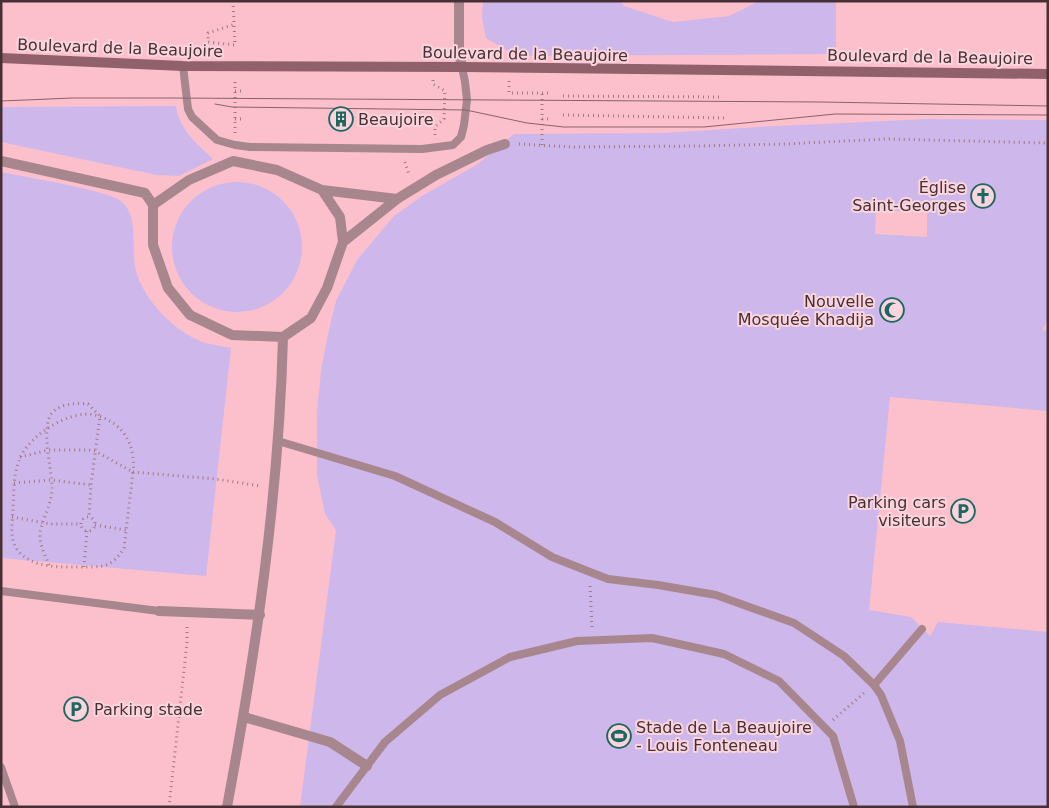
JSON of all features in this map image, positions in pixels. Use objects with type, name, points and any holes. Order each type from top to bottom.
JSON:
[{"type":"main road","name":"Boulevard de la Beaujoire","points":[[1,58],[184,66],[462,67],[1048,74]]},
{"type":"street","points":[[459,1],[459,54],[462,67]]},
{"type":"street","points":[[343,242],[397,199],[436,174],[487,150],[505,144]]},
{"type":"street","points":[[1,161],[145,193],[153,205],[153,246],[168,288],[190,314],[232,336],[283,337],[311,318],[327,288],[343,242],[340,217],[322,190]]},
{"type":"street","points":[[153,205],[189,180],[233,161],[277,170],[322,190],[397,199]]},
{"type":"street","points":[[228,807],[260,615],[282,396],[283,337]]},
{"type":"street","points":[[159,611],[260,615]]},
{"type":"street","points":[[244,717],[330,742],[367,766]]},
{"type":"lane","points":[[184,66],[188,108],[192,117],[217,140],[235,145],[269,147],[434,148],[453,145],[461,137],[467,100],[462,67]]},
{"type":"lane","points":[[278,441],[395,476],[495,522],[552,557],[608,579],[658,584],[716,596],[794,623],[844,656],[874,685],[881,695],[900,741],[913,807]]},
{"type":"lane","points":[[1,591],[159,611]]},
{"type":"lane","points":[[874,685],[922,629]]},
{"type":"lane","points":[[336,807],[385,742],[440,695],[510,657],[577,641],[652,638],[724,654],[779,680],[833,736],[854,807]]},
{"type":"lane","points":[[1,767],[15,807]]},
{"type":"path","points":[[233,1],[235,24],[235,45],[208,42],[208,33],[235,24]]},
{"type":"path","points":[[235,145],[236,66]]},
{"type":"path","points":[[434,67],[434,84],[445,91]]},
{"type":"path","points":[[509,68],[509,93],[549,93]]},
{"type":"path","points":[[235,91],[243,91]]},
{"type":"path","points":[[438,91],[445,91]]},
{"type":"path","points":[[434,148],[435,127],[444,119],[445,91]]},
{"type":"path","points":[[542,93],[542,145]]},
{"type":"path","points":[[563,96],[723,97]]},
{"type":"path","points":[[563,115],[725,118]]},
{"type":"path","points":[[235,119],[244,119]]},
{"type":"path","points":[[437,119],[444,119]]},
{"type":"path","points":[[542,119],[549,119]]},
{"type":"path","points":[[505,144],[707,146],[887,139],[1048,142]]},
{"type":"path","points":[[403,156],[414,188]]},
{"type":"path","points":[[50,566],[42,547],[40,532],[50,501],[51,480],[47,430],[49,418],[53,412],[62,406],[73,403],[88,404],[100,416],[118,426],[127,436],[133,452],[133,472],[124,548],[110,564],[99,568],[50,566],[34,562],[20,553],[11,533],[14,483],[20,457],[32,442],[47,430],[56,422],[78,415],[90,414],[100,416]]},
{"type":"path","points":[[89,516],[100,416]]},
{"type":"path","points":[[20,457],[48,450],[76,449],[95,451],[133,472],[215,479],[274,487]]},
{"type":"path","points":[[14,483],[51,480],[91,486]]},
{"type":"path","points":[[80,524],[83,518],[89,516]]},
{"type":"path","points":[[89,516],[95,521],[95,526]]},
{"type":"path","points":[[12,517],[44,522],[80,524]]},
{"type":"path","points":[[80,524],[83,530],[88,531],[95,526],[126,530]]},
{"type":"path","points":[[84,567],[88,531]]},
{"type":"path","points":[[590,572],[592,614]]},
{"type":"path","points":[[170,807],[187,642],[186,612]]},
{"type":"path","points":[[824,727],[874,685]]},
{"type":"shaded area","points":[[483,1],[620,1],[624,6],[673,22],[729,16],[759,1],[836,1],[836,54],[517,56],[486,38],[482,18]]},
{"type":"shaded area","points":[[176,106],[185,129],[213,159],[179,176],[157,175],[1,142],[1,107]]},
{"type":"shaded area","points":[[928,119],[1048,120],[1048,319],[1043,329],[1048,332],[1048,411],[890,397],[869,610],[911,617],[930,636],[938,622],[1048,632],[1048,807],[300,807],[336,530],[325,514],[317,475],[317,413],[321,371],[336,301],[357,260],[394,216],[422,196],[478,164],[514,134],[663,133]],"holes":[[[876,210],[927,212],[927,237],[875,234]]]},
{"type":"shaded area","points":[[1,172],[101,193],[122,202],[128,209],[131,217],[134,263],[146,294],[163,314],[183,332],[205,343],[231,348],[206,576],[1,558]]},
{"type":"shaded area","points":[[237,182],[250,183],[262,187],[283,201],[297,222],[301,234],[301,260],[297,272],[283,293],[262,307],[250,311],[237,312],[224,311],[212,307],[191,293],[177,272],[173,260],[172,247],[173,234],[177,222],[191,201],[212,187],[224,183]]},
{"type":"tram line","points":[[1,101],[73,98],[171,98],[821,102],[1048,106]]},
{"type":"tram line","points":[[215,104],[232,107],[466,110],[527,123],[564,127],[704,127],[835,114],[1048,115]]},
{"type":"place","name":"Beaujoire","points":[[341,119]]},
{"type":"place","name":"Église Saint-Georges","points":[[983,196]]},
{"type":"place","name":"Nouvelle Mosquée Khadija","points":[[892,310]]},
{"type":"place","name":"Parking cars visiteurs","points":[[963,511]]},
{"type":"place","name":"Parking stade","points":[[76,709]]},
{"type":"place","name":"Stade de La Beaujoire - Louis Fonteneau","points":[[619,736]]}]
